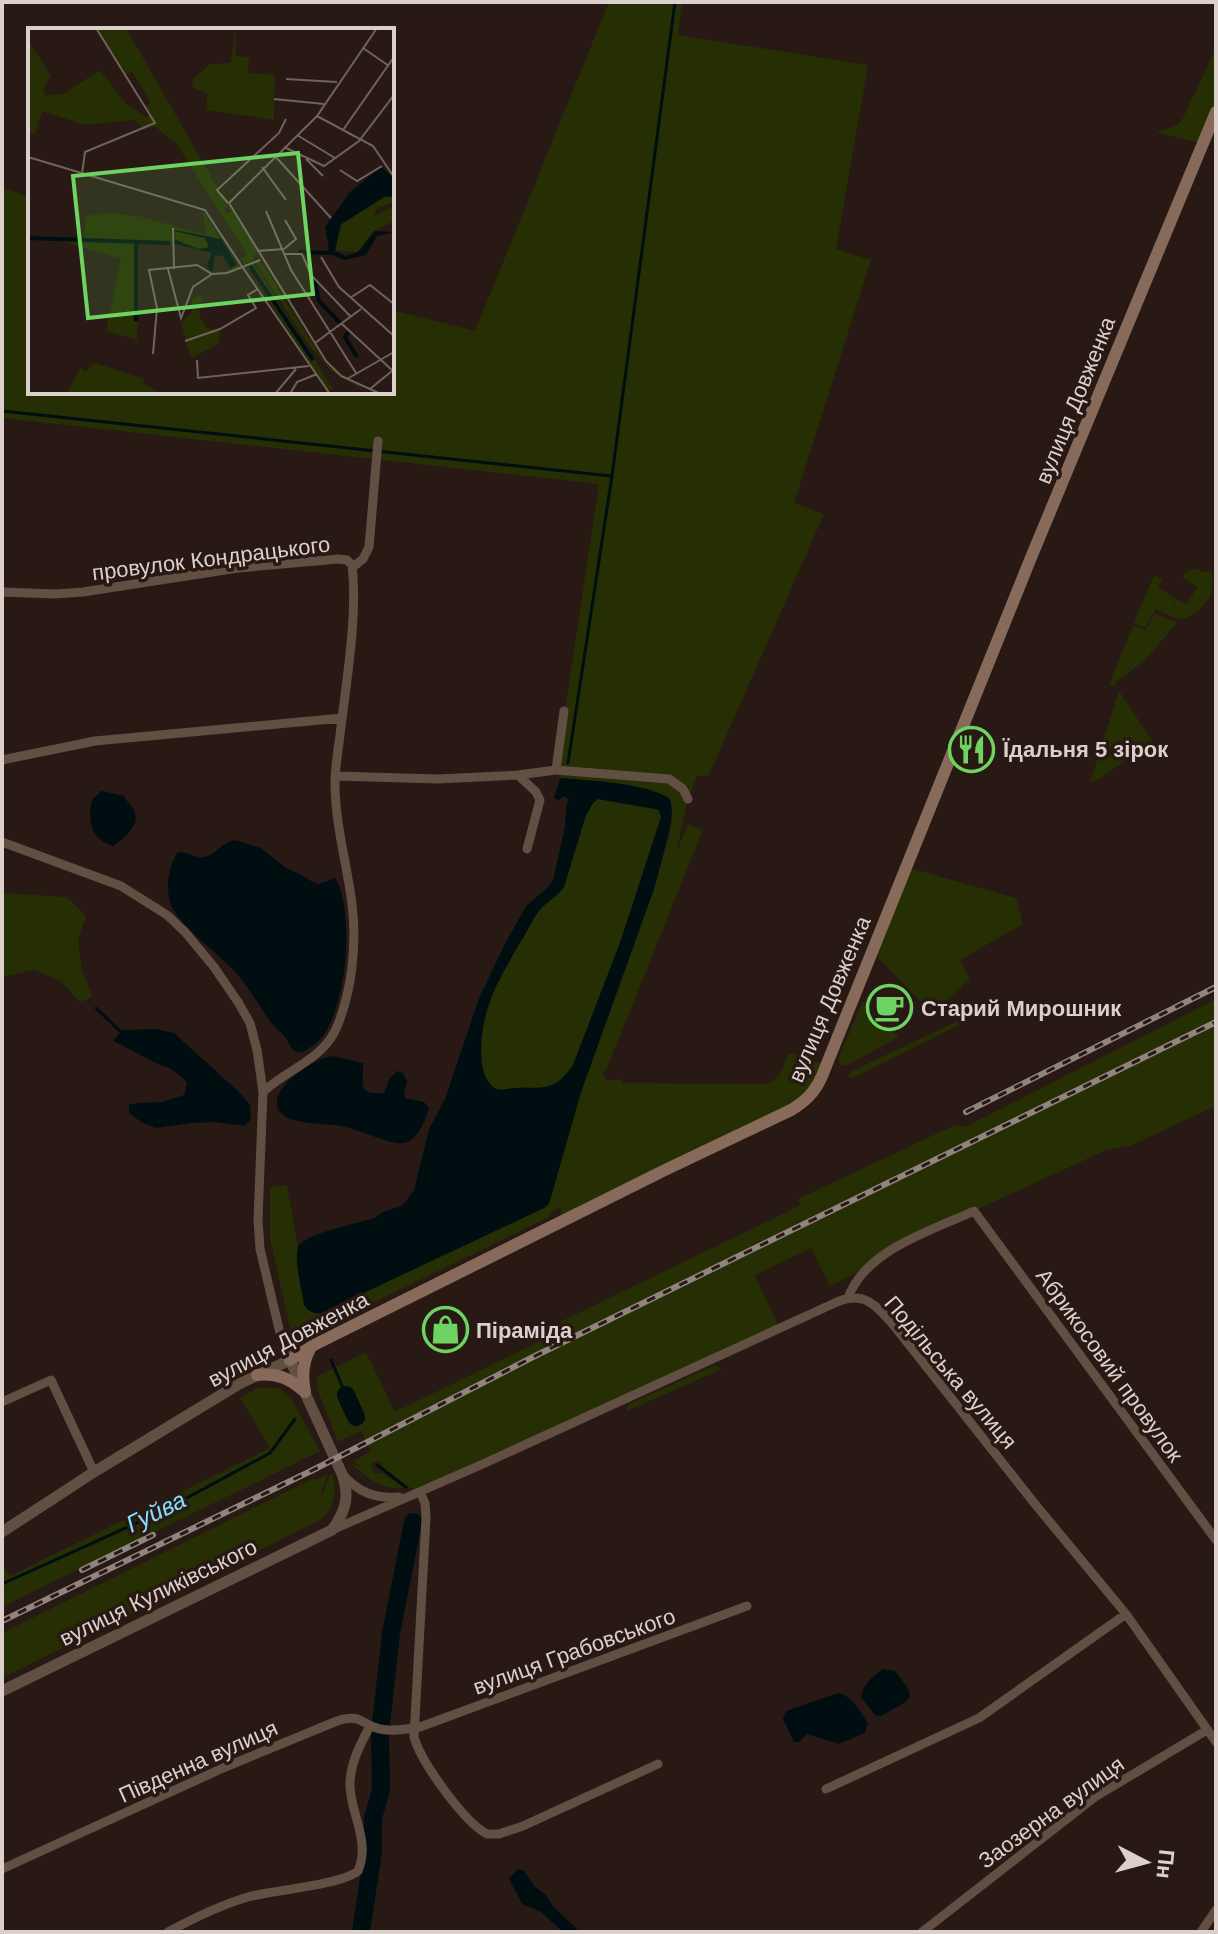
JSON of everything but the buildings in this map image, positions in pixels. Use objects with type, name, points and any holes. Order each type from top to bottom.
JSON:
[{"type":"main road","name":"вулиця Довженка","points":[[290,1360],[665,1170],[791,1110],[814,1091],[1216,112]]},
{"type":"main road","points":[[305,1392],[303,1374],[310,1348]]},
{"type":"main road","points":[[257,1375],[281,1376],[305,1392]]},
{"type":"street","points":[[353,567],[363,559],[369,547],[377,449]]},
{"type":"street","name":"провулок Кондрацького","points":[[2,592],[83,592],[238,568],[338,559],[349,561],[353,567],[352,624],[336,776],[353,926],[347,990],[335,1031],[324,1049],[263,1092]]},
{"type":"street","points":[[556,770],[564,711]]},
{"type":"street","points":[[2,760],[95,741],[342,718]]},
{"type":"street","points":[[336,776],[438,779],[556,770],[669,779],[683,789],[688,799]]},
{"type":"street","points":[[518,775],[540,800],[527,849]]},
{"type":"street","points":[[2,842],[121,886],[167,915],[214,967],[250,1023],[263,1092],[258,1219],[260,1249],[280,1333],[347,1491],[346,1504],[332,1530]]},
{"type":"street","name":"Абрикосовий провулок","points":[[848,1298],[860,1275],[886,1254],[974,1211],[1216,1540]]},
{"type":"street","name":"Подільська вулиця","points":[[332,1530],[779,1327],[848,1298],[866,1300],[881,1311],[1126,1614],[1216,1742]]},
{"type":"street","name":"вулиця Довженка","points":[[2,1532],[239,1384],[290,1360]]},
{"type":"street","points":[[2,1402],[51,1380],[94,1472]]},
{"type":"street","points":[[342,1474],[359,1489],[375,1496],[386,1498],[415,1494],[426,1510],[413,1728],[416,1746],[471,1823],[487,1834],[499,1834],[658,1764]]},
{"type":"street","name":"вулиця Куликівського","points":[[2,1691],[332,1530]]},
{"type":"street","name":"вулиця Грабовського","points":[[413,1728],[747,1606]]},
{"type":"street","points":[[826,1789],[979,1718],[1126,1614]]},
{"type":"street","name":"Південна вулиця","points":[[2,1869],[223,1768],[337,1721],[357,1718],[370,1726],[388,1730],[413,1728]]},
{"type":"street","points":[[168,1932],[241,1899],[344,1878],[358,1871],[362,1841],[350,1782],[356,1754],[370,1726]]},
{"type":"street","name":"Заозерна вулиця","points":[[922,1932],[1095,1797],[1207,1730]]},
{"type":"street","points":[[1201,1932],[1216,1910]]},
{"type":"green space","points":[[609,2],[682,2],[678,35],[868,65],[836,249],[871,260],[794,503],[824,514],[709,775],[697,776],[688,799],[676,853],[688,824],[703,830],[603,1071],[606,1081],[621,1079],[622,1083],[768,1084],[779,1076],[789,1053],[826,1065],[809,1097],[558,1224],[562,1206],[551,1212],[549,1217],[297,1340],[292,1338],[270,1238],[270,1187],[287,1185],[298,1251],[315,1314],[544,1208],[550,1200],[581,1092],[654,889],[672,820],[668,797],[615,784],[560,778],[556,770],[599,484],[2,418],[2,188],[28,196],[28,394],[394,394],[394,311],[475,331]]},
{"type":"green space","points":[[1216,48],[1216,112],[1203,144],[1156,132],[1176,126],[1182,120]]},
{"type":"green space","points":[[1195,568],[1203,572],[1211,570],[1213,579],[1210,594],[1202,607],[1181,620],[1157,610],[1159,605],[1145,628],[1134,623],[1154,575],[1162,579],[1158,587],[1176,599],[1171,612],[1177,599],[1187,604],[1197,587],[1182,577]]},
{"type":"green space","points":[[1155,614],[1177,622],[1145,660],[1114,686],[1109,685],[1133,625],[1145,630]]},
{"type":"green space","points":[[1119,691],[1153,742],[1090,782]]},
{"type":"green space","points":[[598,799],[655,809],[661,818],[621,940],[573,1065],[566,1074],[548,1087],[497,1089],[487,1080],[481,1056],[484,1022],[490,1001],[535,916],[564,887],[586,815]]},
{"type":"green space","points":[[906,867],[1016,898],[1023,924],[960,960],[970,979],[932,1014],[872,951]]},
{"type":"green space","points":[[2,893],[67,897],[86,916],[78,941],[82,970],[92,997],[80,1002],[59,980],[34,970],[2,977]]},
{"type":"green space","points":[[1216,999],[1216,1106],[1130,1146],[1106,1150],[905,1243],[867,1268],[830,1286],[811,1248],[755,1275],[779,1327],[420,1492],[397,1479],[378,1460],[371,1464],[374,1473],[381,1472],[404,1488],[381,1485],[350,1463],[367,1468],[352,1462],[371,1451],[361,1431],[338,1442],[318,1391],[316,1377],[366,1352],[395,1412],[538,1342],[535,1334],[801,1205],[798,1199],[957,1124],[964,1127],[973,1123]]},
{"type":"green space","points":[[863,1001],[873,1008],[870,1014],[899,1037],[843,1065],[838,1059]]},
{"type":"green space","points":[[962,1019],[963,1023],[849,1078],[852,1071]]},
{"type":"green space","points":[[715,1365],[722,1369],[627,1411],[629,1404]]},
{"type":"green space","points":[[266,1387],[280,1389],[292,1400],[320,1451],[2,1607],[2,1564],[10,1576],[270,1448],[240,1398]]},
{"type":"green space","points":[[331,1472],[334,1497],[322,1519],[2,1678],[2,1633],[314,1478],[328,1474],[323,1494]]},
{"type":"shaded area","points":[[560,778],[601,781],[659,793],[670,799],[672,809],[670,829],[654,889],[581,1092],[549,1204],[321,1313],[311,1312],[304,1305],[298,1267],[297,1253],[302,1242],[321,1233],[375,1218],[403,1205],[414,1190],[429,1129],[445,1099],[479,998],[526,906],[553,880],[569,799],[564,796],[559,800],[554,798]],"holes":[[[598,799],[659,810],[661,817],[621,940],[573,1065],[566,1074],[548,1086],[497,1089],[487,1080],[481,1056],[484,1022],[490,1001],[535,916],[564,887],[586,815]]]},
{"type":"shaded area","points":[[101,791],[124,796],[135,813],[133,828],[113,846],[100,839],[92,828],[92,800]]},
{"type":"shaded area","points":[[235,840],[261,848],[286,868],[311,881],[319,884],[335,878],[341,894],[346,939],[341,991],[325,1033],[302,1052],[292,1048],[238,975],[182,922],[171,905],[168,877],[178,852],[205,857]]},
{"type":"shaded area","points":[[156,1029],[174,1033],[240,1093],[250,1105],[250,1120],[245,1126],[215,1122],[156,1128],[129,1113],[129,1105],[162,1102],[184,1095],[187,1083],[177,1073],[113,1041],[123,1030]]},
{"type":"shaded area","points":[[333,1056],[363,1063],[363,1087],[369,1092],[384,1093],[390,1078],[397,1071],[403,1073],[407,1082],[405,1098],[424,1102],[429,1108],[414,1138],[405,1143],[392,1142],[347,1127],[291,1119],[280,1112],[277,1103],[285,1085],[304,1068]]},
{"type":"shaded area","points":[[883,1669],[895,1671],[910,1695],[905,1702],[881,1716],[875,1715],[861,1697],[866,1684]]},
{"type":"shaded area","points":[[838,1693],[848,1697],[859,1710],[868,1724],[865,1733],[839,1744],[807,1734],[799,1742],[794,1742],[783,1719],[786,1711]]},
{"type":"shaded area","points":[[518,1869],[524,1871],[535,1887],[580,1932],[563,1932],[541,1912],[522,1904],[509,1879]]},
{"type":"waterway","points":[[568,763],[612,476],[675,2]]},
{"type":"waterway","points":[[2,411],[611,476]]},
{"type":"waterway","points":[[96,1008],[122,1033]]},
{"type":"waterway","points":[[331,1360],[346,1395]]},
{"type":"waterway","name":"Гуйва","points":[[346,1395],[356,1417]]},
{"type":"waterway","name":"Гуйва","points":[[2,1584],[161,1512],[270,1453],[295,1419]]},
{"type":"waterway","points":[[377,1465],[406,1487]]},
{"type":"waterway","name":"Гуйва","points":[[381,1724],[391,1633],[413,1522]]},
{"type":"waterway","name":"Гуйва","points":[[361,1932],[373,1851],[373,1818],[381,1790],[380,1735]]},
{"type":"railway","points":[[966,1112],[1216,987]]},
{"type":"railway","points":[[2,1621],[1216,1022]]},
{"type":"railway","points":[[82,1570],[153,1535]]},
{"type":"place","name":"Їдальня 5 зірок","points":[[972,749]]},
{"type":"place","name":"Старий Мирошник","points":[[890,1008]]},
{"type":"place","name":"Піраміда","points":[[445,1330]]}]
